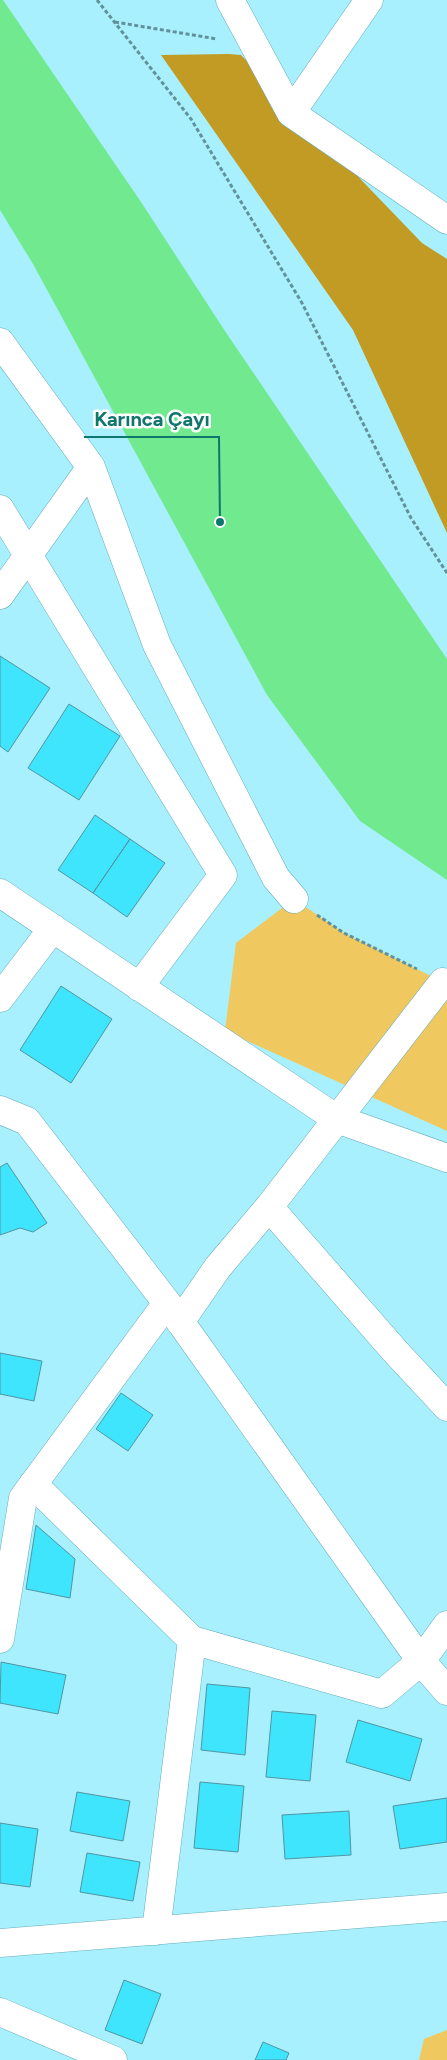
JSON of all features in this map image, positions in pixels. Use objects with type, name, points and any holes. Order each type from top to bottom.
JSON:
[{"type":"street","points":[[230,0],[291,113],[447,220]]},
{"type":"street","points":[[291,113],[369,0]]},
{"type":"street","points":[[0,342],[90,467],[157,645],[276,878],[294,899]]},
{"type":"street","points":[[0,594],[90,467]]},
{"type":"street","points":[[0,509],[223,875],[140,986]]},
{"type":"street","points":[[0,893],[337,1119],[447,1158]]},
{"type":"street","points":[[0,998],[53,928]]},
{"type":"street","points":[[0,1639],[19,1494],[174,1312],[218,1267],[270,1207],[443,982]]},
{"type":"street","points":[[0,1110],[27,1121],[174,1312],[421,1661],[447,1691]]},
{"type":"street","points":[[270,1207],[394,1350],[447,1407]]},
{"type":"street","points":[[19,1494],[192,1640],[382,1694],[421,1661],[447,1625]]},
{"type":"street","points":[[156,1931],[192,1640]]},
{"type":"street","points":[[0,1943],[447,1908]]},
{"type":"street","points":[[0,2012],[113,2060]]},
{"type":"path","points":[[97,0],[192,119],[302,304],[410,518],[447,573]]},
{"type":"path","points":[[114,22],[254,45]]},
{"type":"path","points":[[294,899],[344,933],[443,982]]},
{"type":"shaded area","points":[[0,0],[3,0],[141,202],[225,331],[447,659],[447,880],[360,821],[267,695],[33,264],[0,210]]},
{"type":"shaded area","points":[[161,55],[241,55],[422,243],[447,259],[447,533],[353,330]]},
{"type":"shaded area","points":[[294,899],[344,933],[447,984],[447,1131],[225,1031],[236,943]]},
{"type":"shaded area","points":[[447,2030],[447,2060],[419,2060],[424,2039]]},
{"type":"building","points":[[0,656],[50,688],[8,752],[0,746]]},
{"type":"building","points":[[69,704],[120,736],[79,800],[28,768]]},
{"type":"building","points":[[95,815],[130,839],[93,893],[58,870]]},
{"type":"building","points":[[130,839],[165,863],[127,917],[93,893]]},
{"type":"building","points":[[61,986],[112,1019],[71,1083],[20,1050]]},
{"type":"building","points":[[7,1163],[47,1223],[33,1232],[20,1228],[0,1235],[0,1167]]},
{"type":"building","points":[[0,1353],[42,1361],[34,1401],[0,1394]]},
{"type":"building","points":[[121,1393],[153,1415],[128,1451],[96,1429]]},
{"type":"building","points":[[36,1525],[75,1559],[70,1598],[26,1589]]},
{"type":"building","points":[[1,1662],[66,1675],[58,1714],[0,1703]]},
{"type":"building","points":[[207,1684],[250,1688],[245,1755],[201,1750]]},
{"type":"building","points":[[272,1711],[316,1715],[310,1781],[266,1777]]},
{"type":"building","points":[[358,1720],[422,1739],[410,1781],[346,1762]]},
{"type":"building","points":[[200,1782],[244,1786],[238,1852],[194,1848]]},
{"type":"building","points":[[77,1792],[130,1801],[123,1841],[70,1831]]},
{"type":"building","points":[[447,1798],[447,1842],[400,1849],[393,1806]]},
{"type":"building","points":[[349,1811],[351,1855],[285,1859],[282,1815]]},
{"type":"building","points":[[0,1823],[38,1829],[30,1887],[0,1883]]},
{"type":"building","points":[[87,1853],[140,1862],[133,1901],[80,1892]]},
{"type":"building","points":[[124,1980],[161,1994],[142,2044],[105,2030]]},
{"type":"building","points":[[263,2042],[289,2053],[286,2060],[255,2060]]},
{"type":"place","name":"Karınca Çayı","points":[[220,522]]}]
